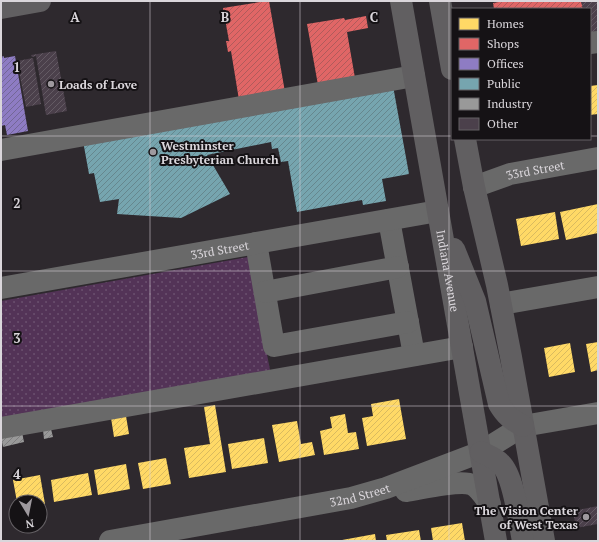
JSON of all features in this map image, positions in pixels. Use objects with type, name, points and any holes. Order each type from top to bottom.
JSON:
[{"type":"main road","points":[[1,8],[40,1]]},
{"type":"main road","name":"Indiana Avenue","points":[[401,1],[496,541]]},
{"type":"main road","points":[[440,1],[451,62]]},
{"type":"main road","points":[[465,140],[474,187],[501,304],[544,541]]},
{"type":"main road","points":[[438,211],[475,301],[499,404],[503,412],[510,419],[523,426]]},
{"type":"main road","points":[[481,452],[500,462],[506,469],[511,483],[523,541]]},
{"type":"street","points":[[1,150],[414,76]]},
{"type":"street","name":"33rd Street","points":[[474,187],[510,174],[598,158]]},
{"type":"street","name":"33rd Street","points":[[1,288],[438,211]]},
{"type":"street","points":[[389,220],[414,355]]},
{"type":"street","points":[[256,243],[274,346],[408,322]]},
{"type":"street","points":[[265,292],[398,267]]},
{"type":"street","points":[[501,304],[598,287]]},
{"type":"street","points":[[1,428],[462,346]]},
{"type":"street","name":"32nd Street","points":[[110,541],[351,498],[386,488],[481,452],[523,426],[598,413]]},
{"type":"street","points":[[351,498],[468,483],[477,489],[490,504]]},
{"type":"shaded area","points":[[248,257],[271,375],[1,423],[1,301]]},
{"type":"building: Homes","points":[[598,85],[598,114],[591,115],[591,86]]},
{"type":"building: Homes","points":[[598,204],[598,233],[566,240],[560,212]]},
{"type":"building: Homes","points":[[555,212],[559,239],[521,246],[516,219]]},
{"type":"building: Homes","points":[[598,342],[598,370],[591,372],[586,344]]},
{"type":"building: Homes","points":[[570,343],[575,372],[549,377],[544,348]]},
{"type":"building: Homes","points":[[399,399],[406,439],[367,446],[362,418],[373,416],[371,404]]},
{"type":"building: Homes","points":[[215,405],[226,472],[189,478],[184,448],[210,444],[204,407]]},
{"type":"building: Homes","points":[[345,414],[348,433],[356,432],[359,449],[324,455],[320,431],[332,428],[330,417]]},
{"type":"building: Homes","points":[[126,416],[129,434],[114,437],[111,418]]},
{"type":"building: Homes","points":[[297,421],[301,444],[312,442],[315,455],[279,462],[272,425]]},
{"type":"building: Homes","points":[[264,438],[268,463],[232,469],[228,444]]},
{"type":"building: Homes","points":[[166,458],[171,484],[143,489],[138,463]]},
{"type":"building: Homes","points":[[126,464],[130,489],[98,495],[94,470]]},
{"type":"building: Homes","points":[[88,473],[92,495],[54,502],[51,480]]},
{"type":"building: Homes","points":[[40,475],[43,494],[16,494],[13,480]]},
{"type":"building: Homes","points":[[462,523],[465,541],[433,541],[431,528]]},
{"type":"building: Homes","points":[[419,530],[421,541],[387,541],[386,535]]},
{"type":"building: Homes","points":[[375,534],[376,541],[342,541],[342,540]]},
{"type":"building: Shops","points":[[269,1],[285,92],[239,100],[231,51],[228,52],[226,41],[229,41],[223,8]]},
{"type":"building: Shops","points":[[505,1],[581,1],[583,8],[494,8],[493,3]]},
{"type":"building: Shops","points":[[366,16],[368,28],[347,32],[355,78],[318,85],[307,24]]},
{"type":"building: Offices","points":[[4,56],[4,58],[15,56],[28,131],[7,135],[5,125],[1,126],[1,57]]},
{"type":"building: Public","name":"Westminster Presbyterian Church","points":[[393,86],[409,174],[382,179],[386,201],[363,205],[362,200],[297,212],[288,161],[281,162],[278,148],[272,149],[271,142],[207,155],[230,194],[181,218],[117,214],[119,199],[100,202],[94,173],[89,174],[83,141]]},
{"type":"building: Industry","points":[[51,429],[53,437],[44,439],[43,430]]},
{"type":"building: Industry","points":[[22,432],[24,442],[3,447],[1,436]]},
{"type":"building: Other","points":[[581,1],[598,1],[598,34],[591,36],[591,8],[583,8]]},
{"type":"building: Other","name":"Loads of Love","points":[[56,51],[67,111],[46,115],[36,56],[32,57],[31,55]]},
{"type":"building: Other","points":[[33,58],[41,104],[26,107],[17,61]]},
{"type":"building: Other","name":"The Vision Center of West Texas","points":[[598,506],[598,524],[576,528],[573,511]]},
{"type":"place","name":"Loads of Love","points":[[51,84]]},
{"type":"place","name":"Westminster Presbyterian Church","points":[[153,152]]},
{"type":"place","name":"The Vision Center of West Texas","points":[[586,517]]}]
